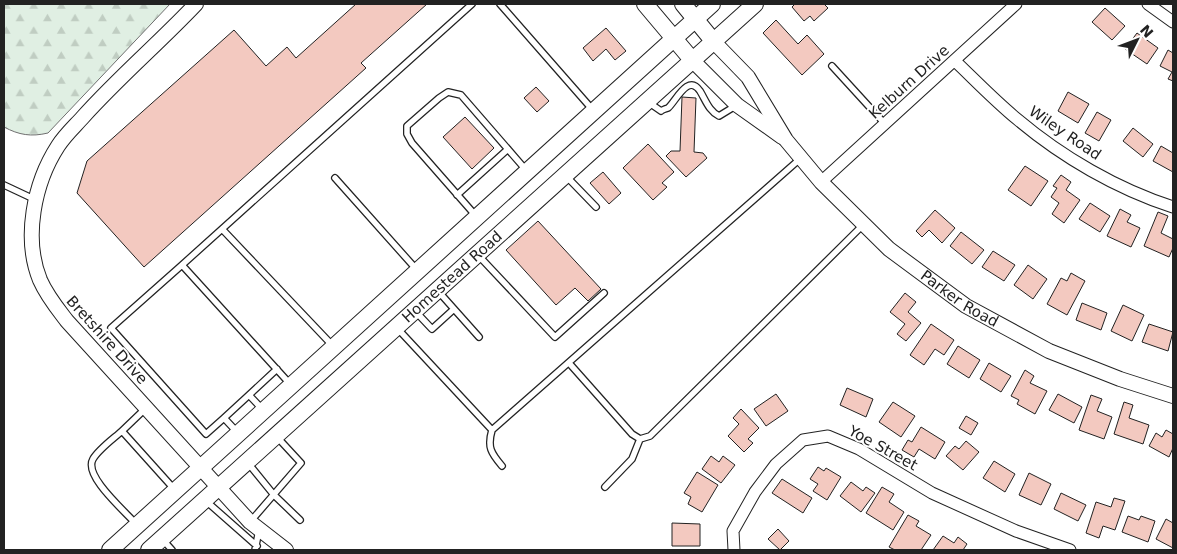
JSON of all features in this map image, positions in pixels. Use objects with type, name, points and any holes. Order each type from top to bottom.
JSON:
[{"type":"main road","name":"Parker Road","points":[[645,4],[693,61]]},
{"type":"main road","name":"Parker Road","points":[[683,4],[714,42]]},
{"type":"main road","name":"Homestead Road","points":[[110,550],[202,469],[712,4]]},
{"type":"main road","name":"Homestead Road","points":[[149,550],[167,544],[204,499],[218,486],[755,4]]},
{"type":"main road","points":[[336,347],[355,363]]},
{"type":"street","name":"Bretshire Drive","points":[[196,4],[162,40],[101,98],[59,145],[44,171],[36,200],[32,231],[34,256],[40,280],[51,302],[218,486],[255,525],[286,550]]},
{"type":"street","name":"Kelburn Drive","points":[[821,182],[1016,4]]},
{"type":"street","points":[[1148,4],[1173,22]]},
{"type":"street","name":"Parker Road","points":[[714,42],[748,78],[786,140],[821,182],[889,250],[966,306],[1049,351],[1120,379],[1173,396]]},
{"type":"street","name":"Parker Road","points":[[693,61],[737,105],[786,140]]},
{"type":"street","name":"Wiley Road","points":[[955,61],[1018,120],[1080,164],[1146,198],[1173,207]]},
{"type":"street","name":"Yoe Street","points":[[734,550],[733,531],[755,492],[776,464],[803,440],[828,436],[859,449],[932,493],[1016,531],[1070,550]]},
{"type":"lane","points":[[277,369],[206,434],[112,328],[472,4]]},
{"type":"lane","points":[[500,4],[594,111]]},
{"type":"lane","points":[[832,66],[885,124]]},
{"type":"lane","points":[[646,101],[661,111],[668,108],[682,89],[691,86],[698,89],[712,112],[719,116],[737,105]]},
{"type":"lane","points":[[477,218],[412,143],[407,134],[408,126],[415,119],[448,92],[461,95],[528,171]]},
{"type":"lane","points":[[457,195],[508,149]]},
{"type":"lane","points":[[502,466],[491,453],[489,447],[492,430],[801,158]]},
{"type":"lane","points":[[565,175],[596,207]]},
{"type":"lane","points":[[335,178],[418,272]]},
{"type":"lane","points":[[4,185],[36,200]]},
{"type":"lane","points":[[569,363],[632,434],[640,439],[650,436],[864,224]]},
{"type":"lane","points":[[222,230],[336,347]]},
{"type":"lane","points":[[477,254],[556,337],[604,293]]},
{"type":"lane","points":[[182,265],[293,386]]},
{"type":"lane","points":[[437,290],[479,337]]},
{"type":"lane","points":[[414,310],[432,329],[454,309]]},
{"type":"lane","points":[[396,326],[492,430]]},
{"type":"lane","points":[[249,395],[264,412]]},
{"type":"lane","points":[[138,526],[97,481],[92,468],[93,459],[146,408]]},
{"type":"lane","points":[[224,418],[239,435]]},
{"type":"lane","points":[[122,431],[176,492]]},
{"type":"lane","points":[[256,548],[255,525],[274,495],[301,463],[275,435]]},
{"type":"lane","points":[[605,487],[632,459],[640,439]]},
{"type":"lane","points":[[246,461],[274,495],[300,520]]},
{"type":"lane","points":[[204,499],[256,548]]},
{"type":"green space","points":[[4,4],[170,4],[48,133],[31,135],[15,132],[4,127]]},
{"type":"building","points":[[356,4],[427,4],[361,63],[366,68],[144,267],[77,193],[87,161],[234,30],[266,66],[287,47],[296,58]]},
{"type":"building","points":[[795,4],[824,4],[828,8],[814,21],[810,16],[804,21],[792,7]]},
{"type":"building","points":[[1105,8],[1125,26],[1112,40],[1092,22]]},
{"type":"building","points":[[776,20],[798,44],[807,35],[824,54],[802,75],[763,33]]},
{"type":"building","points":[[606,28],[626,51],[615,60],[606,49],[593,61],[583,48]]},
{"type":"building","points":[[1137,33],[1158,48],[1147,64],[1125,49]]},
{"type":"building","points":[[1168,50],[1173,53],[1173,81],[1168,79],[1172,72],[1160,66]]},
{"type":"building","points":[[536,87],[549,101],[537,112],[524,98]]},
{"type":"building","points":[[1068,92],[1089,104],[1078,123],[1058,111]]},
{"type":"building","points":[[682,97],[696,98],[694,152],[703,153],[707,158],[686,177],[666,156],[671,151],[680,151]]},
{"type":"building","points":[[1097,112],[1111,120],[1099,141],[1085,133]]},
{"type":"building","points":[[465,117],[494,148],[472,169],[443,137]]},
{"type":"building","points":[[1133,128],[1153,144],[1143,157],[1123,141]]},
{"type":"building","points":[[648,144],[674,172],[662,183],[667,187],[653,200],[623,168]]},
{"type":"building","points":[[1161,146],[1173,153],[1173,172],[1153,161]]},
{"type":"building","points":[[1025,166],[1048,181],[1031,206],[1008,190]]},
{"type":"building","points":[[603,172],[621,193],[609,204],[590,183]]},
{"type":"building","points":[[1061,175],[1071,182],[1066,190],[1080,200],[1064,223],[1052,214],[1059,203],[1051,197],[1057,188],[1053,186]]},
{"type":"building","points":[[1090,203],[1110,216],[1100,232],[1079,219]]},
{"type":"building","points":[[1120,209],[1131,215],[1127,222],[1140,228],[1131,247],[1107,236]]},
{"type":"building","points":[[935,210],[955,228],[942,243],[929,230],[922,237],[916,231]]},
{"type":"building","points":[[1158,212],[1168,216],[1161,233],[1173,239],[1173,248],[1169,257],[1144,246]]},
{"type":"building","points":[[538,221],[601,289],[588,301],[575,288],[556,305],[506,250]]},
{"type":"building","points":[[961,232],[984,250],[972,264],[950,246]]},
{"type":"building","points":[[993,251],[1015,265],[1004,281],[982,267]]},
{"type":"building","points":[[1028,265],[1047,279],[1033,299],[1014,285]]},
{"type":"building","points":[[1071,273],[1085,281],[1067,315],[1047,304],[1061,278],[1067,281]]},
{"type":"building","points":[[905,293],[916,302],[908,312],[921,323],[906,341],[897,334],[905,324],[890,312]]},
{"type":"building","points":[[1082,303],[1107,313],[1101,330],[1076,320]]},
{"type":"building","points":[[1123,305],[1144,315],[1132,341],[1111,331]]},
{"type":"building","points":[[931,324],[954,340],[944,355],[935,349],[924,365],[910,355]]},
{"type":"building","points":[[1149,324],[1173,332],[1168,351],[1142,342]]},
{"type":"building","points":[[958,346],[980,360],[969,378],[947,364]]},
{"type":"building","points":[[989,363],[1011,376],[1001,392],[980,379]]},
{"type":"building","points":[[1025,370],[1034,376],[1030,383],[1047,391],[1035,414],[1017,404],[1019,400],[1011,396]]},
{"type":"building","points":[[847,388],[873,399],[866,417],[840,405]]},
{"type":"building","points":[[776,394],[788,411],[766,426],[754,409]]},
{"type":"building","points":[[1058,394],[1082,407],[1074,423],[1049,410]]},
{"type":"building","points":[[1091,395],[1102,399],[1097,411],[1112,417],[1104,439],[1079,430]]},
{"type":"building","points":[[893,402],[915,416],[901,437],[879,422]]},
{"type":"building","points":[[1124,402],[1133,405],[1129,418],[1149,425],[1143,444],[1114,434]]},
{"type":"building","points":[[741,409],[759,428],[748,439],[753,443],[744,452],[728,436],[739,424],[733,418]]},
{"type":"building","points":[[966,416],[978,423],[971,435],[959,428]]},
{"type":"building","points":[[921,427],[945,442],[935,459],[919,449],[914,457],[902,450],[908,440],[912,442]]},
{"type":"building","points":[[1166,430],[1173,434],[1173,448],[1169,457],[1149,446],[1156,433],[1162,437]]},
{"type":"building","points":[[966,441],[979,452],[963,470],[946,456],[955,446],[959,449]]},
{"type":"building","points":[[711,456],[719,462],[723,456],[735,465],[721,483],[702,469]]},
{"type":"building","points":[[994,461],[1015,474],[1005,492],[983,478]]},
{"type":"building","points":[[818,467],[824,471],[826,468],[841,477],[827,500],[813,491],[818,484],[810,479]]},
{"type":"building","points":[[697,472],[718,485],[702,512],[688,504],[691,497],[684,493]]},
{"type":"building","points":[[1029,473],[1051,484],[1041,505],[1019,495]]},
{"type":"building","points":[[782,479],[812,498],[803,513],[772,493]]},
{"type":"building","points":[[851,482],[863,491],[866,487],[875,493],[861,512],[840,496]]},
{"type":"building","points":[[882,487],[894,494],[889,502],[904,512],[893,530],[866,513]]},
{"type":"building","points":[[1061,493],[1086,505],[1078,521],[1054,509]]},
{"type":"building","points":[[1114,498],[1125,501],[1115,530],[1103,526],[1099,538],[1086,533],[1096,502],[1111,507]]},
{"type":"building","points":[[908,515],[919,521],[916,526],[931,535],[921,550],[895,550],[889,547]]},
{"type":"building","points":[[1128,516],[1139,520],[1141,516],[1155,521],[1148,542],[1122,532]]},
{"type":"building","points":[[1166,519],[1173,523],[1173,548],[1156,539]]},
{"type":"building","points":[[672,523],[700,524],[700,546],[672,546]]},
{"type":"building","points":[[778,529],[789,541],[780,550],[768,539]]},
{"type":"building","points":[[943,536],[954,543],[958,537],[967,544],[963,550],[933,550]]}]
